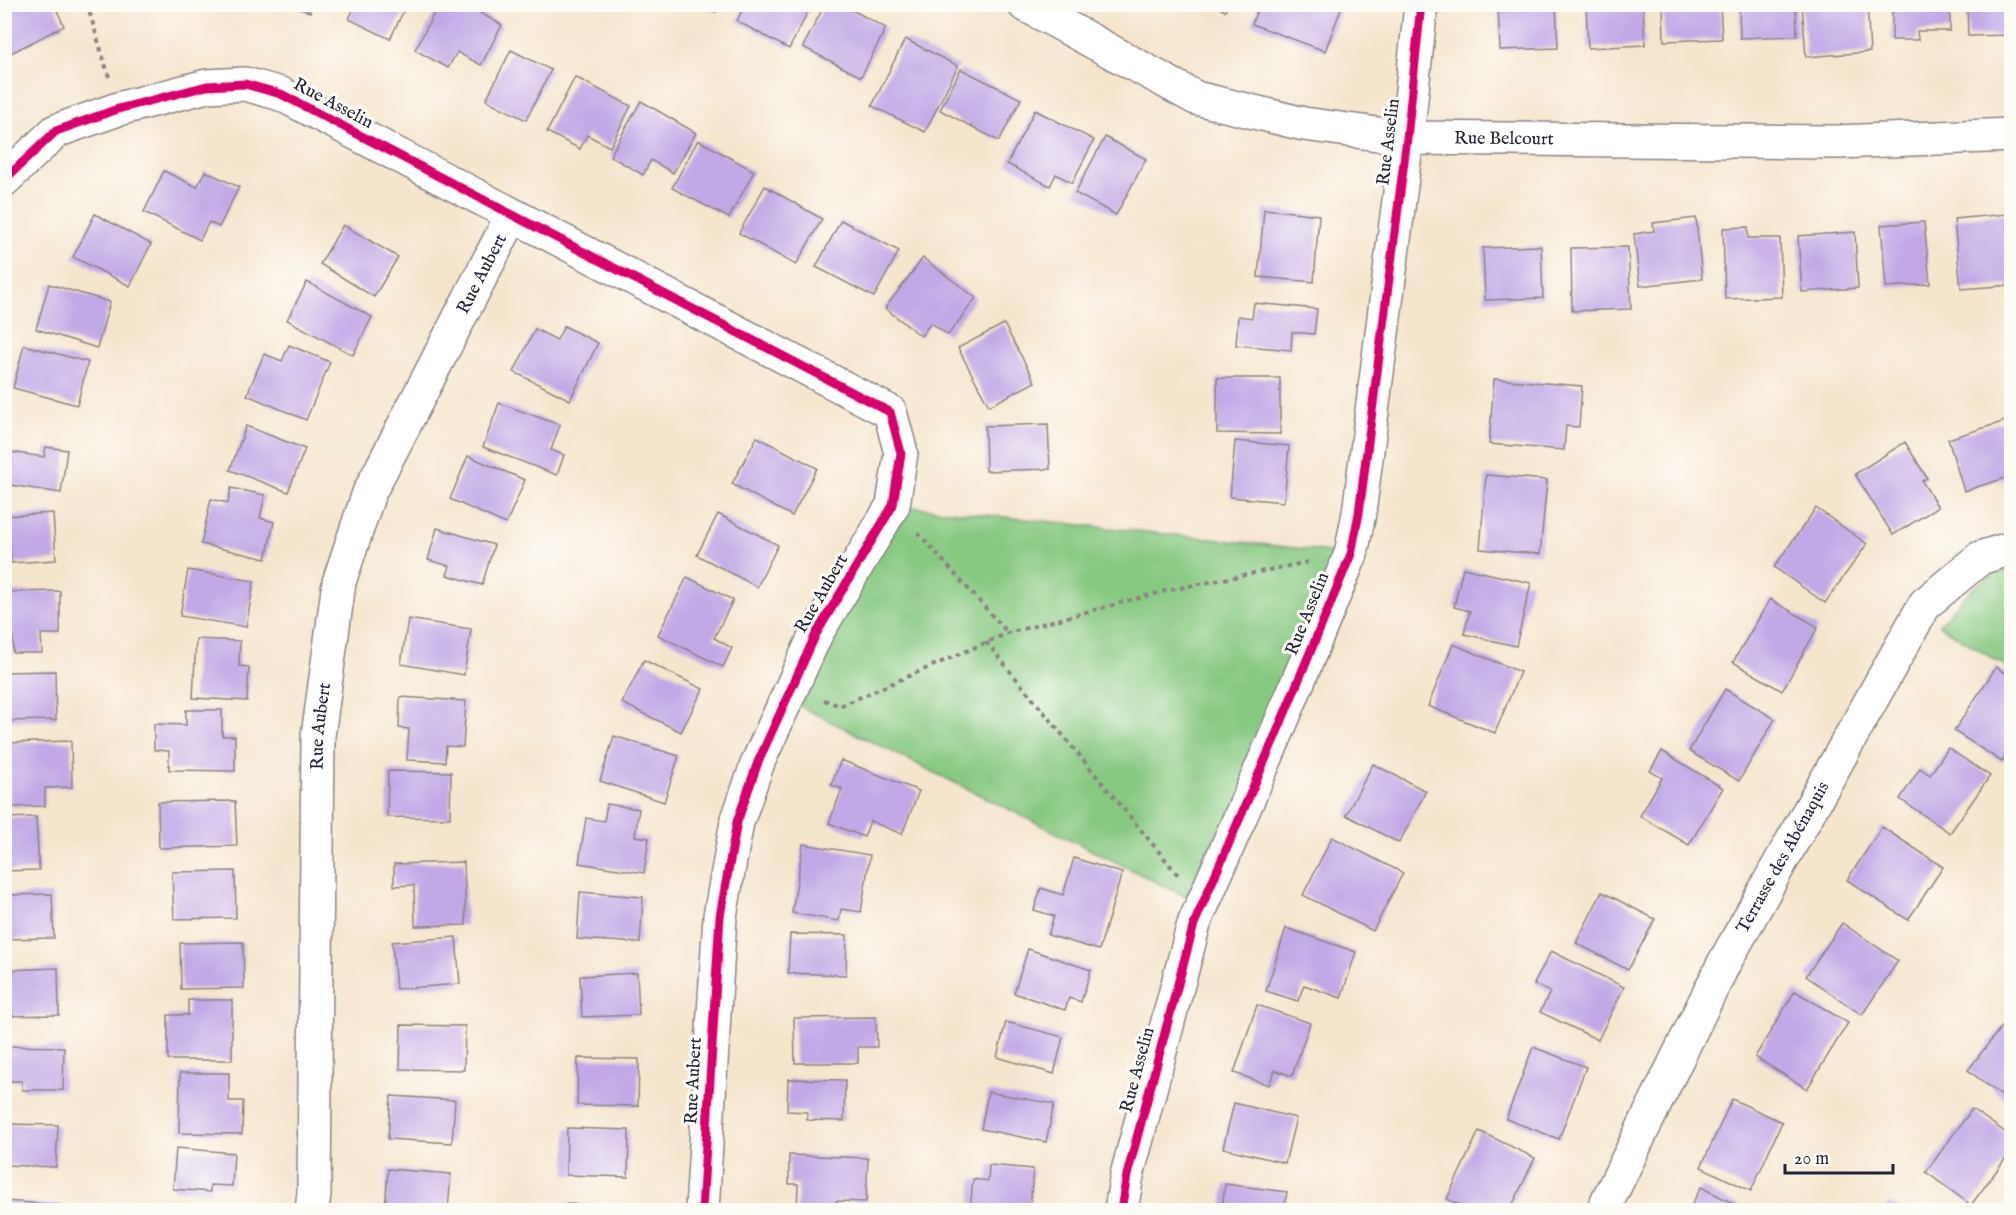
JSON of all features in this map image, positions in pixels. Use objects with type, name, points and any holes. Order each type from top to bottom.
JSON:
[{"type":"street","name":"Rue Belcourt","points":[[1024,4],[1196,98],[1304,124],[1407,138],[1837,142],[2012,135]]},
{"type":"street","name":"Rue Asselin","points":[[1121,1210],[1127,1175],[1201,904],[1277,732],[1351,554],[1359,513],[1407,138],[1421,4]]},
{"type":"street","name":"Rue Asselin","points":[[4,180],[56,131],[118,109],[207,86],[245,84],[281,94],[512,216]]},
{"type":"street","name":"Rue Aubert","points":[[312,1210],[318,736],[339,582],[369,493],[512,216],[890,412],[901,453],[893,505],[816,634],[758,762],[737,822],[720,916],[702,1210]]},
{"type":"street","name":"Terrasse des Abénaquis","points":[[1603,1210],[1723,965],[1925,604],[1980,558],[2012,548]]},
{"type":"path","points":[[87,4],[118,109]]},
{"type":"path","points":[[893,505],[1008,633]]},
{"type":"path","points":[[792,689],[840,706],[1008,633],[1165,591],[1351,554]]},
{"type":"path","points":[[986,642],[1201,904]]},
{"type":"green space","points":[[893,505],[1351,554],[1201,904],[787,700]]},
{"type":"green space","points":[[2012,569],[2011,670],[1939,625],[1962,598],[1979,584]]},
{"type":"building","points":[[4,4],[54,4],[64,26],[9,54],[4,45]]},
{"type":"building","points":[[284,4],[312,4],[310,12]]},
{"type":"building","points":[[356,4],[407,4],[390,39],[349,19]]},
{"type":"building","points":[[439,4],[464,4],[502,25],[481,65],[457,52],[448,68],[415,50]]},
{"type":"building","points":[[700,4],[720,4],[716,12]]},
{"type":"building","points":[[745,4],[812,4],[789,49],[737,21]]},
{"type":"building","points":[[825,4],[841,4],[886,28],[861,77],[803,47]]},
{"type":"building","points":[[1212,4],[1229,4],[1225,11]]},
{"type":"building","points":[[1259,4],[1343,4],[1325,51],[1252,24]]},
{"type":"building","points":[[1498,4],[1556,4],[1558,48],[1500,50]]},
{"type":"building","points":[[1586,4],[1643,4],[1645,45],[1588,48]]},
{"type":"building","points":[[1663,4],[1720,4],[1722,39],[1664,41]]},
{"type":"building","points":[[1739,4],[1796,4],[1797,36],[1740,38]]},
{"type":"building","points":[[1802,4],[1867,4],[1870,52],[1806,57]]},
{"type":"building","points":[[1892,4],[1950,4],[1950,31],[1917,31],[1918,40],[1892,40]]},
{"type":"building","points":[[1967,4],[2012,4],[2012,35],[1968,36]]},
{"type":"building","points":[[905,39],[958,66],[925,132],[872,106]]},
{"type":"building","points":[[511,50],[551,70],[526,120],[486,100]]},
{"type":"building","points":[[961,69],[1021,99],[999,141],[940,110]]},
{"type":"building","points":[[575,77],[631,106],[610,147],[587,135],[580,149],[547,132]]},
{"type":"building","points":[[641,101],[696,133],[673,173],[651,160],[643,175],[610,156]]},
{"type":"building","points":[[1035,110],[1094,140],[1072,183],[1056,174],[1050,186],[1007,164]]},
{"type":"building","points":[[1105,137],[1146,159],[1116,215],[1075,193]]},
{"type":"building","points":[[698,140],[754,171],[729,218],[672,188]]},
{"type":"building","points":[[164,171],[197,187],[205,171],[239,187],[219,227],[209,222],[200,240],[144,212]]},
{"type":"building","points":[[765,186],[822,219],[796,265],[739,233]]},
{"type":"building","points":[[1264,209],[1319,215],[1314,282],[1258,277]]},
{"type":"building","points":[[95,214],[151,244],[130,286],[73,257]]},
{"type":"building","points":[[2007,214],[2012,285],[1961,289],[1954,219]]},
{"type":"building","points":[[1696,218],[1702,279],[1640,286],[1634,234],[1654,231],[1653,223]]},
{"type":"building","points":[[841,220],[899,251],[874,297],[816,267]]},
{"type":"building","points":[[1924,222],[1930,284],[1886,287],[1881,225]]},
{"type":"building","points":[[343,225],[398,257],[374,297],[320,264]]},
{"type":"building","points":[[1748,227],[1748,238],[1780,238],[1782,297],[1725,299],[1723,228]]},
{"type":"building","points":[[1855,232],[1858,288],[1802,292],[1798,236]]},
{"type":"building","points":[[1541,246],[1543,298],[1485,300],[1483,248]]},
{"type":"building","points":[[1628,247],[1631,309],[1572,311],[1571,248]]},
{"type":"building","points":[[923,258],[976,298],[948,335],[931,323],[921,336],[885,308]]},
{"type":"building","points":[[307,282],[372,317],[353,355],[287,320]]},
{"type":"building","points":[[49,284],[110,302],[97,348],[36,329]]},
{"type":"building","points":[[1254,303],[1317,309],[1314,334],[1292,332],[1291,350],[1236,345],[1238,316],[1252,318]]},
{"type":"building","points":[[1004,324],[1035,382],[989,406],[958,348]]},
{"type":"building","points":[[564,326],[598,343],[570,400],[514,372],[535,329],[557,340]]},
{"type":"building","points":[[24,345],[88,362],[77,405],[13,388]]},
{"type":"building","points":[[289,345],[330,362],[306,420],[247,395],[264,354],[282,361]]},
{"type":"building","points":[[1217,378],[1280,378],[1280,434],[1217,433]]},
{"type":"building","points":[[1494,379],[1582,386],[1579,427],[1566,426],[1564,450],[1489,444]]},
{"type":"building","points":[[499,403],[560,425],[551,450],[564,455],[557,475],[483,447]]},
{"type":"building","points":[[2012,419],[2012,476],[1964,491],[1948,439]]},
{"type":"building","points":[[1048,424],[1050,469],[986,471],[985,426]]},
{"type":"building","points":[[246,426],[305,449],[288,492],[230,470]]},
{"type":"building","points":[[757,437],[817,468],[792,516],[732,484]]},
{"type":"building","points":[[1235,441],[1289,446],[1284,502],[1230,497]]},
{"type":"building","points":[[1905,442],[1927,478],[1922,481],[1938,507],[1893,535],[1855,474]]},
{"type":"building","points":[[46,447],[67,450],[61,493],[4,484],[4,451],[44,457]]},
{"type":"building","points":[[468,456],[525,480],[506,524],[450,499]]},
{"type":"building","points":[[1486,475],[1547,480],[1540,554],[1480,549]]},
{"type":"building","points":[[231,488],[265,495],[260,518],[274,522],[266,559],[201,544],[211,499],[228,503]]},
{"type":"building","points":[[1816,508],[1867,544],[1825,603],[1774,567]]},
{"type":"building","points":[[53,513],[56,560],[11,563],[10,546],[4,546],[4,516]]},
{"type":"building","points":[[718,514],[778,545],[757,587],[697,555]]},
{"type":"building","points":[[437,528],[494,545],[482,585],[447,575],[450,566],[428,560]]},
{"type":"building","points":[[1463,568],[1531,583],[1516,646],[1464,634],[1470,611],[1454,607]]},
{"type":"building","points":[[188,570],[254,581],[246,627],[180,616]]},
{"type":"building","points":[[687,577],[733,600],[714,638],[732,648],[723,667],[658,635]]},
{"type":"building","points":[[60,591],[60,634],[41,634],[42,653],[13,653],[13,626],[4,626],[4,592]]},
{"type":"building","points":[[1770,599],[1818,627],[1782,691],[1733,662]]},
{"type":"building","points":[[408,619],[471,629],[464,675],[401,664]]},
{"type":"building","points":[[196,639],[240,641],[239,666],[249,667],[247,701],[193,698]]},
{"type":"building","points":[[1453,644],[1520,672],[1495,733],[1428,706]]},
{"type":"building","points":[[644,660],[703,689],[681,732],[622,703]]},
{"type":"building","points":[[1996,667],[2012,677],[2012,747],[2002,762],[1954,731]]},
{"type":"building","points":[[55,671],[56,720],[4,721],[4,672]]},
{"type":"building","points":[[1725,689],[1775,719],[1739,781],[1689,751]]},
{"type":"building","points":[[400,697],[466,701],[463,747],[446,746],[445,762],[407,760],[409,729],[399,728]]},
{"type":"building","points":[[186,710],[222,710],[222,736],[235,736],[235,771],[169,770],[169,751],[154,750],[154,724],[186,725]]},
{"type":"building","points":[[614,736],[679,756],[664,802],[600,781]]},
{"type":"building","points":[[71,741],[72,787],[45,788],[45,806],[10,807],[9,774],[4,774],[4,743]]},
{"type":"building","points":[[1948,748],[1990,776],[1950,833],[1900,799],[1920,768],[1930,775]]},
{"type":"building","points":[[1662,751],[1723,788],[1689,845],[1640,816],[1662,778],[1650,771]]},
{"type":"building","points":[[841,760],[919,791],[902,834],[870,821],[864,837],[829,823],[842,789],[831,785]]},
{"type":"building","points":[[1373,764],[1426,791],[1399,843],[1346,815]]},
{"type":"building","points":[[388,771],[451,772],[450,818],[387,817]]},
{"type":"building","points":[[235,801],[237,846],[159,848],[158,802]]},
{"type":"building","points":[[607,804],[639,809],[635,836],[649,838],[644,873],[579,863],[586,818],[604,821]]},
{"type":"building","points":[[36,817],[39,870],[4,871],[4,818]]},
{"type":"building","points":[[1882,827],[1943,867],[1908,920],[1847,880]]},
{"type":"building","points":[[1332,837],[1403,873],[1373,931],[1303,895]]},
{"type":"building","points":[[803,844],[870,855],[861,912],[841,909],[839,921],[792,913]]},
{"type":"building","points":[[1074,858],[1122,873],[1099,950],[1048,935],[1054,916],[1034,910],[1041,888],[1063,895]]},
{"type":"building","points":[[464,862],[466,925],[415,926],[414,885],[394,886],[394,864]]},
{"type":"building","points":[[235,871],[236,918],[174,919],[172,872]]},
{"type":"building","points":[[580,892],[643,897],[640,943],[577,939]]},
{"type":"building","points":[[1602,892],[1655,919],[1628,970],[1576,943]]},
{"type":"building","points":[[52,894],[54,938],[4,939],[4,895]]},
{"type":"building","points":[[1842,923],[1898,961],[1862,1015],[1806,976]]},
{"type":"building","points":[[1286,928],[1356,952],[1341,998],[1304,985],[1298,1001],[1266,991]]},
{"type":"building","points":[[790,934],[847,935],[846,975],[788,973]]},
{"type":"building","points":[[456,937],[460,984],[396,989],[392,942]]},
{"type":"building","points":[[243,942],[244,988],[181,989],[180,943]]},
{"type":"building","points":[[1028,949],[1091,970],[1081,1002],[1069,998],[1065,1010],[1014,993]]},
{"type":"building","points":[[1551,951],[1624,987],[1598,1040],[1540,1012],[1550,992],[1534,984]]},
{"type":"building","points":[[58,968],[59,1015],[4,1016],[4,970]]},
{"type":"building","points":[[637,973],[639,1015],[582,1017],[580,976]]},
{"type":"building","points":[[1795,991],[1848,1023],[1807,1089],[1755,1057]]},
{"type":"building","points":[[188,1000],[232,1000],[232,1060],[168,1060],[168,1015],[188,1015]]},
{"type":"building","points":[[1257,1005],[1310,1023],[1292,1076],[1275,1070],[1269,1085],[1234,1073]]},
{"type":"building","points":[[876,1017],[877,1047],[858,1047],[858,1063],[795,1063],[794,1018]]},
{"type":"building","points":[[1006,1022],[1063,1037],[1054,1074],[997,1057]]},
{"type":"building","points":[[401,1025],[465,1026],[464,1070],[400,1069]]},
{"type":"building","points":[[2002,1026],[2012,1033],[2012,1104],[1968,1070]]},
{"type":"building","points":[[4,1046],[64,1047],[63,1090],[22,1090],[22,1081],[4,1081]]},
{"type":"building","points":[[1533,1047],[1586,1067],[1559,1139],[1506,1119]]},
{"type":"building","points":[[578,1058],[639,1059],[638,1106],[577,1105]]},
{"type":"building","points":[[180,1073],[229,1073],[229,1101],[243,1101],[242,1134],[179,1133]]},
{"type":"building","points":[[788,1079],[845,1080],[844,1121],[807,1120],[807,1112],[787,1111]]},
{"type":"building","points":[[988,1092],[1054,1104],[1046,1142],[981,1129]]},
{"type":"building","points":[[391,1096],[455,1100],[452,1143],[388,1139]]},
{"type":"building","points":[[1732,1099],[1782,1122],[1751,1191],[1701,1167]]},
{"type":"building","points":[[1234,1103],[1296,1118],[1285,1163],[1223,1148]]},
{"type":"building","points":[[1972,1109],[2012,1137],[2012,1150],[1971,1205],[1926,1172]]},
{"type":"building","points":[[4,1124],[58,1125],[56,1167],[4,1165]]},
{"type":"building","points":[[567,1128],[629,1130],[628,1177],[566,1175]]},
{"type":"building","points":[[1479,1131],[1535,1158],[1510,1210],[1470,1210],[1447,1199]]},
{"type":"building","points":[[176,1148],[234,1153],[232,1186],[210,1185],[210,1192],[173,1189]]},
{"type":"building","points":[[789,1155],[868,1158],[866,1202],[836,1201],[836,1210],[797,1210],[798,1184],[789,1184]]},
{"type":"building","points":[[989,1165],[1033,1169],[1030,1210],[970,1210],[973,1179],[988,1181]]},
{"type":"building","points":[[388,1169],[451,1174],[448,1210],[385,1210]]},
{"type":"building","points":[[1225,1184],[1287,1192],[1284,1210],[1222,1210]]},
{"type":"building","points":[[1701,1187],[1746,1210],[1689,1210]]},
{"type":"building","points":[[4,1201],[60,1205],[60,1210],[4,1210]]},
{"type":"building","points":[[1889,1203],[1902,1210],[1884,1210]]},
{"type":"building","points":[[567,1204],[627,1208],[627,1210],[567,1210]]},
{"type":"cycle path","points":[[1121,1210],[1127,1175],[1194,924],[1351,554],[1359,513],[1407,138],[1421,4]]},
{"type":"cycle path","points":[[4,180],[56,131],[118,109],[207,86],[245,84],[281,94],[890,412],[901,453],[893,505],[816,634],[758,762],[737,822],[720,916],[702,1210]]}]
